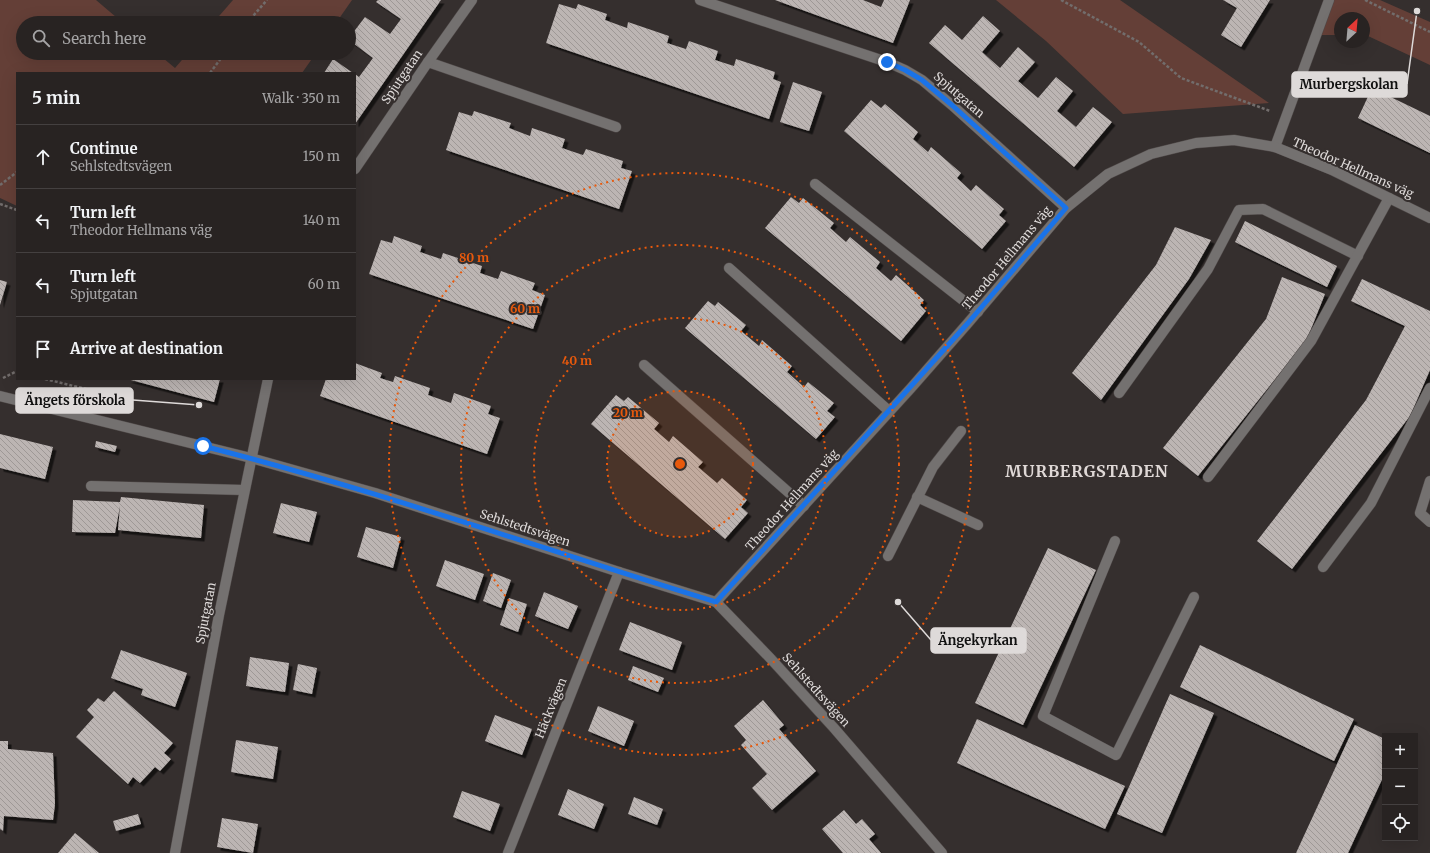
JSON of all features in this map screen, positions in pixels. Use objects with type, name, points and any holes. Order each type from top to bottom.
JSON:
[{"type":"street","name":"Spjutgatan","points":[[356,168],[472,0]]},
{"type":"street","name":"Spjutgatan","points":[[700,0],[887,62],[905,70],[922,80],[953,106],[1066,208]]},
{"type":"street","points":[[1275,147],[1329,0]]},
{"type":"street","points":[[428,62],[616,127]]},
{"type":"street","name":"Theodor Hellmans väg","points":[[716,602],[978,312],[1066,208],[1108,174],[1151,154],[1196,143],[1234,140],[1275,147],[1332,170],[1430,218]]},
{"type":"street","points":[[815,184],[978,312]]},
{"type":"street","points":[[1208,477],[1312,341],[1389,198]]},
{"type":"street","points":[[1119,393],[1208,269],[1239,210],[1263,209],[1358,256]]},
{"type":"street","points":[[729,268],[889,412]]},
{"type":"street","points":[[644,365],[804,506]]},
{"type":"street","name":"Spjutgatan","points":[[175,853],[219,615],[268,380]]},
{"type":"street","points":[[1323,567],[1371,503],[1430,388]]},
{"type":"street","name":"Sehlstedtsvägen","points":[[0,396],[251,458],[375,493],[716,602],[828,722],[942,853]]},
{"type":"street","points":[[888,556],[933,467],[961,431]]},
{"type":"street","points":[[1430,481],[1420,513],[1430,522]]},
{"type":"street","points":[[91,486],[244,490]]},
{"type":"street","points":[[917,497],[978,525]]},
{"type":"street","points":[[1115,541],[1043,716],[1116,755],[1194,597]]},
{"type":"street","name":"Häckvägen","points":[[508,853],[619,572]]},
{"type":"path","points":[[253,16],[267,0]]},
{"type":"path","points":[[1061,0],[1139,42],[1181,78],[1286,117]]},
{"type":"path","points":[[1365,0],[1430,32]]},
{"type":"path","points":[[211,72],[220,60]]},
{"type":"path","points":[[0,185],[16,173]]},
{"type":"path","points":[[0,204],[16,210]]},
{"type":"path","points":[[0,378],[16,372]]},
{"type":"shaded area","points":[[0,0],[96,0],[115,16],[16,16],[16,60],[165,60],[175,68],[182,60],[311,60],[303,72],[16,72],[16,206],[0,198]]},
{"type":"shaded area","points":[[233,0],[352,0],[341,16],[219,16]]},
{"type":"shaded area","points":[[996,0],[1120,0],[1269,103],[1123,114],[1046,41]]},
{"type":"shaded area","points":[[1333,0],[1380,0],[1430,22],[1430,65],[1370,37],[1370,12],[1334,12],[1334,35],[1321,35]]},
{"type":"building","points":[[378,0],[441,0],[356,123],[356,75],[359,77],[373,58],[356,45],[356,29],[365,17],[390,34],[401,19],[376,2]]},
{"type":"building","points":[[775,0],[863,0],[881,7],[884,0],[910,0],[893,43]]},
{"type":"building","points":[[1223,0],[1270,0],[1241,47],[1221,35],[1237,8]]},
{"type":"building","points":[[559,4],[576,9],[578,4],[607,14],[605,20],[627,28],[628,22],[669,36],[667,43],[686,49],[689,41],[718,51],[715,60],[734,66],[736,59],[775,72],[773,79],[781,82],[769,119],[546,43]]},
{"type":"building","points":[[983,16],[1000,31],[982,52],[1000,68],[1018,47],[1035,62],[1018,81],[1038,98],[1056,77],[1073,91],[1057,111],[1076,127],[1093,107],[1112,122],[1074,167],[929,43],[945,25],[962,40]]},
{"type":"building","points":[[332,60],[334,60],[352,72],[325,72]]},
{"type":"building","points":[[793,82],[822,92],[809,131],[780,122]]},
{"type":"building","points":[[1372,88],[1430,116],[1430,153],[1358,118]]},
{"type":"building","points":[[871,100],[881,108],[885,104],[918,132],[913,139],[928,152],[931,147],[961,173],[957,178],[971,191],[976,185],[1004,209],[999,215],[1006,221],[982,249],[844,131]]},
{"type":"building","points":[[474,111],[511,123],[509,128],[530,136],[532,128],[565,139],[562,148],[583,155],[586,149],[623,161],[621,168],[632,171],[619,209],[446,150],[459,112],[472,116]]},
{"type":"building","points":[[791,197],[799,203],[803,198],[834,223],[830,228],[846,242],[850,237],[880,262],[876,268],[891,281],[896,275],[924,300],[920,305],[926,311],[901,341],[765,228]]},
{"type":"building","points":[[1245,221],[1337,266],[1327,287],[1235,242]]},
{"type":"building","points":[[1175,227],[1211,240],[1189,279],[1101,400],[1072,373],[1156,265]]},
{"type":"building","points":[[394,236],[422,246],[420,252],[441,259],[443,253],[482,266],[480,273],[498,279],[501,271],[535,283],[532,290],[545,295],[533,329],[369,274],[381,240],[392,243]]},
{"type":"building","points":[[1282,277],[1325,294],[1307,339],[1198,476],[1163,448],[1266,319]]},
{"type":"building","points":[[1362,279],[1430,311],[1430,370],[1410,416],[1292,569],[1257,541],[1366,400],[1405,326],[1351,301]]},
{"type":"building","points":[[0,280],[7,282],[0,305]]},
{"type":"building","points":[[708,301],[715,306],[718,302],[746,325],[741,331],[759,346],[762,340],[792,366],[787,372],[804,387],[808,382],[834,403],[827,411],[835,417],[816,439],[685,328]]},
{"type":"building","points":[[356,363],[382,373],[380,378],[393,382],[395,376],[430,388],[428,395],[451,403],[454,393],[491,406],[488,414],[500,418],[487,454],[320,396],[326,380],[356,380]]},
{"type":"building","points":[[131,380],[220,380],[214,402]]},
{"type":"building","points":[[616,395],[624,401],[628,397],[659,423],[654,429],[669,442],[673,436],[703,462],[698,467],[717,483],[722,478],[747,500],[741,507],[748,513],[725,539],[591,424]]},
{"type":"building","points":[[0,434],[53,447],[45,479],[0,468]]},
{"type":"building","points":[[96,441],[117,446],[115,452],[95,447]]},
{"type":"building","points":[[121,497],[204,505],[201,538],[118,530],[120,506],[115,533],[72,532],[73,500],[120,502]]},
{"type":"building","points":[[281,503],[317,512],[309,542],[273,533]]},
{"type":"building","points":[[366,527],[401,537],[393,568],[357,557]]},
{"type":"building","points":[[1048,548],[1096,570],[1023,725],[975,703]]},
{"type":"building","points":[[445,560],[484,574],[475,600],[436,586]]},
{"type":"building","points":[[493,573],[511,580],[501,608],[483,601]]},
{"type":"building","points":[[544,592],[578,606],[568,629],[535,616]]},
{"type":"building","points":[[509,598],[527,604],[518,632],[500,625]]},
{"type":"building","points":[[630,622],[682,642],[672,670],[619,650]]},
{"type":"building","points":[[1200,645],[1354,719],[1334,761],[1180,687]]},
{"type":"building","points":[[121,650],[187,673],[175,707],[141,695],[143,689],[111,678]]},
{"type":"building","points":[[250,657],[289,663],[285,692],[246,686]]},
{"type":"building","points":[[298,664],[317,668],[312,694],[293,690]]},
{"type":"building","points":[[633,666],[664,678],[658,692],[628,680]]},
{"type":"building","points":[[114,691],[173,743],[164,753],[171,759],[160,771],[155,767],[140,783],[133,777],[128,784],[76,737],[94,717],[87,710],[98,698],[104,702]]},
{"type":"building","points":[[1170,694],[1214,713],[1162,833],[1117,814]]},
{"type":"building","points":[[763,700],[784,725],[779,729],[816,771],[772,810],[752,788],[767,774],[741,745],[746,740],[734,726]]},
{"type":"building","points":[[598,706],[634,721],[624,746],[588,731]]},
{"type":"building","points":[[495,715],[532,729],[522,755],[485,741]]},
{"type":"building","points":[[977,719],[1125,786],[1105,829],[957,763]]},
{"type":"building","points":[[1355,725],[1382,738],[1382,779],[1348,853],[1296,853]]},
{"type":"building","points":[[236,740],[278,747],[273,779],[231,772]]},
{"type":"building","points":[[0,741],[8,741],[8,749],[53,753],[55,804],[53,820],[4,816],[3,831],[0,829]]},
{"type":"building","points":[[568,789],[604,804],[594,829],[558,815]]},
{"type":"building","points":[[462,791],[500,804],[490,831],[453,817]]},
{"type":"building","points":[[634,797],[663,809],[657,825],[628,814]]},
{"type":"building","points":[[844,810],[856,824],[862,819],[875,834],[869,839],[881,853],[843,853],[822,829]]},
{"type":"building","points":[[138,814],[141,824],[116,831],[113,821]]},
{"type":"building","points":[[222,818],[258,824],[253,853],[217,847]]},
{"type":"building","points":[[75,833],[99,853],[58,853]]},
{"type":"place","name":"Murbergskolan","points":[[1417,11]]},
{"type":"place","name":"Ängets förskola","points":[[199,405]]},
{"type":"place","name":"Ängekyrkan","points":[[898,602]]},
{"type":"district","name":"MURBERGSTADEN","points":[[1087,471]]},
{"type":"route","points":[[203,446],[375,493],[716,602],[968,323],[1066,208],[922,80],[887,62]]}]
